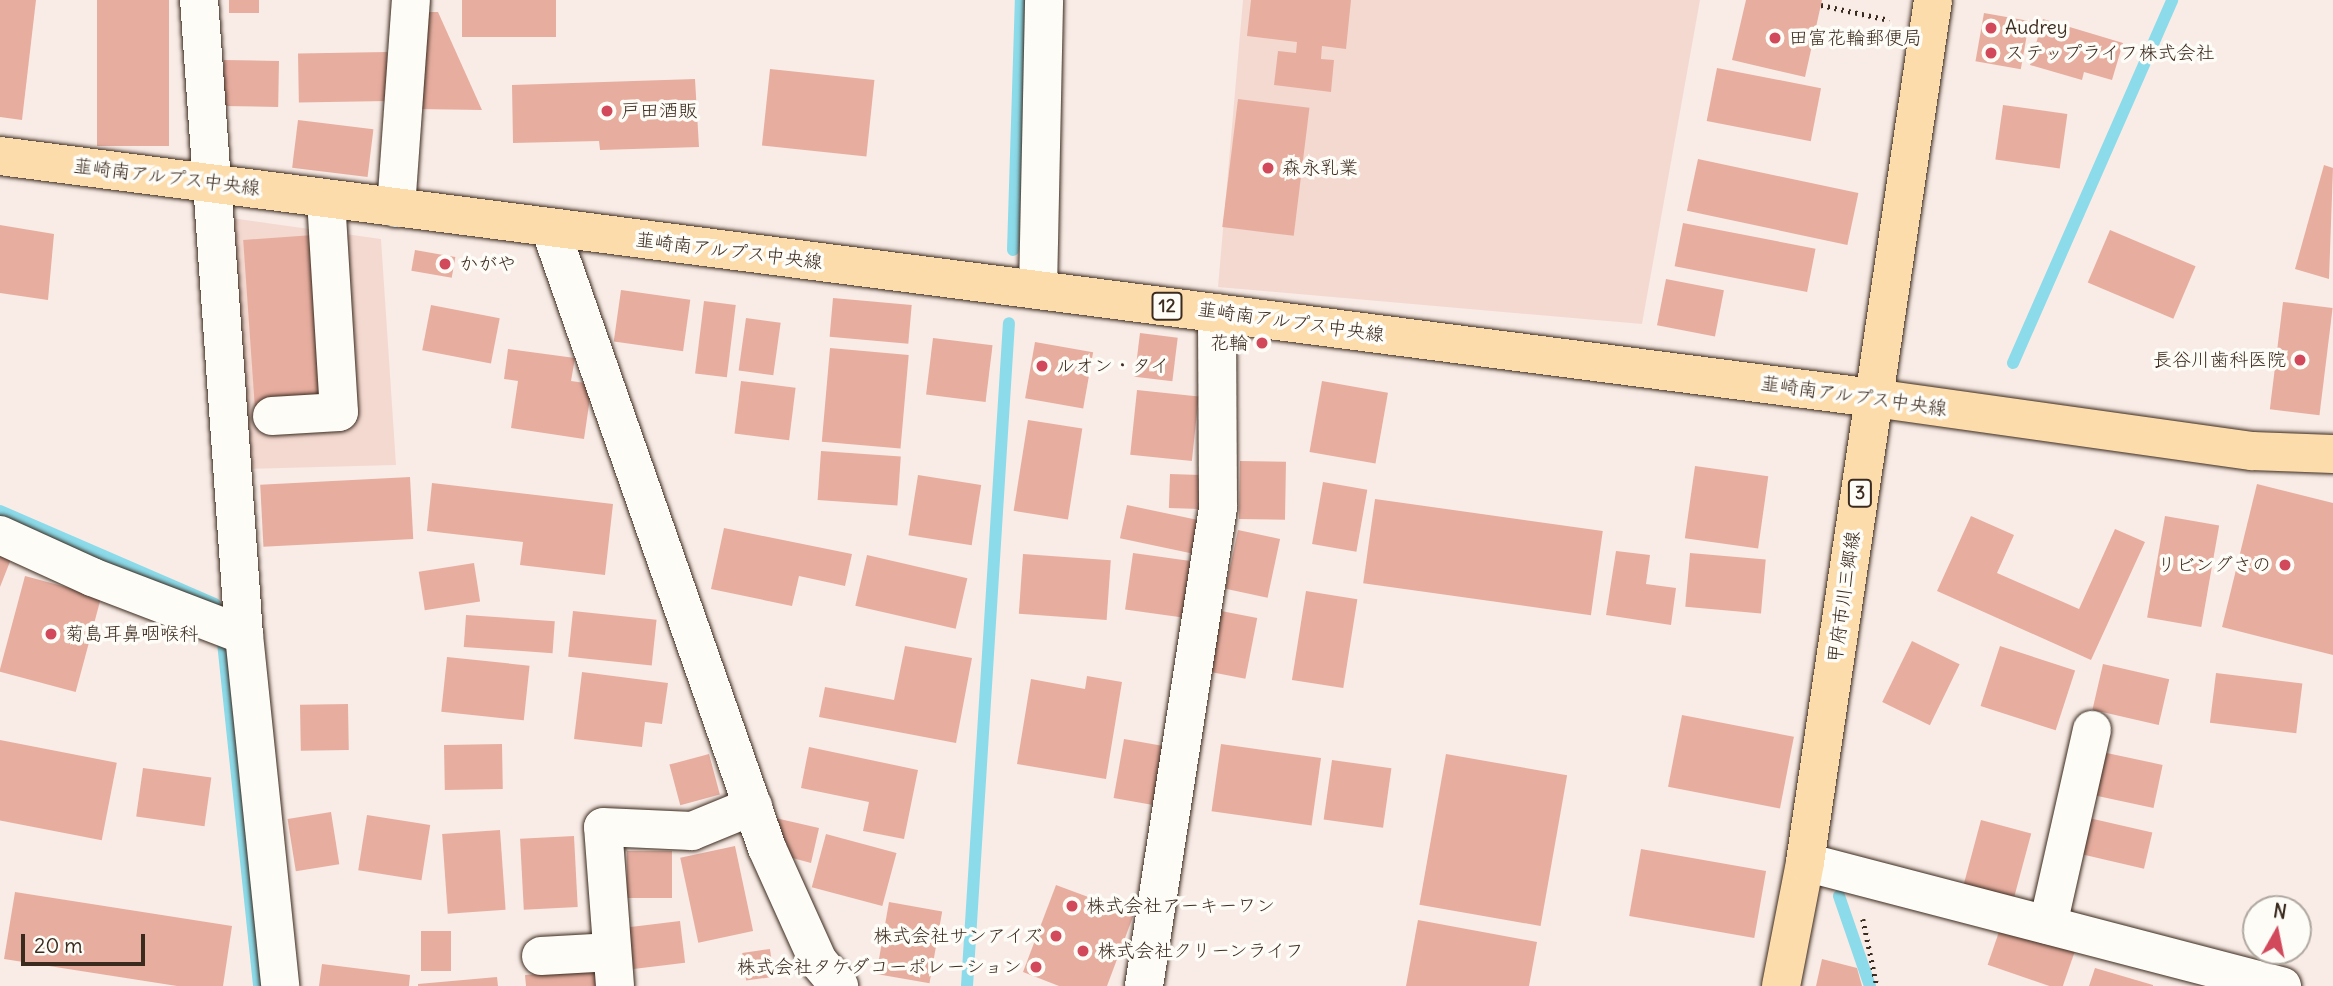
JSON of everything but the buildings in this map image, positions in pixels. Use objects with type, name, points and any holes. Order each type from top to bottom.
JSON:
[{"type":"main road","name":"甲府市川三郷線","points":[[1781,986],[1805,862],[1933,0]]},
{"type":"main road","name":"韮崎南アルプス中央線","points":[[0,156],[211,181],[396,208],[1874,398],[2252,451],[2333,454]]},
{"type":"street","points":[[200,0],[211,181],[230,630],[280,986]]},
{"type":"street","points":[[396,208],[411,0]]},
{"type":"street","points":[[1038,290],[1044,0]]},
{"type":"street","points":[[272,416],[339,412],[326,198]]},
{"type":"street","points":[[550,228],[753,806],[818,961],[839,986]]},
{"type":"street","points":[[1144,986],[1218,508],[1217,313]]},
{"type":"street","points":[[0,535],[230,630]]},
{"type":"street","points":[[2048,926],[2092,730]]},
{"type":"street","points":[[541,956],[613,969],[603,827],[692,831],[753,806]]},
{"type":"street","points":[[1805,862],[1854,877],[2282,986]]},
{"type":"path","points":[[1821,5],[1889,20]]},
{"type":"path","points":[[1854,877],[1877,986]]},
{"type":"shaded area","points":[[1243,0],[1700,0],[1642,324],[1218,287]]},
{"type":"shaded area","points":[[231,218],[381,239],[396,465],[245,469]]},
{"type":"waterway","points":[[1013,250],[1021,0]]},
{"type":"waterway","points":[[2013,363],[2172,0]]},
{"type":"waterway","points":[[967,986],[1009,323]]},
{"type":"waterway","points":[[0,511],[215,604]]},
{"type":"waterway","points":[[222,633],[259,986]]},
{"type":"waterway","points":[[1839,896],[1870,986]]},
{"type":"place","name":"Audrey","points":[[1991,28]]},
{"type":"place","name":"田富花輪郵便局","points":[[1775,38]]},
{"type":"place","name":"ステップライフ株式会社","points":[[1991,53]]},
{"type":"place","name":"戸田酒販","points":[[607,111]]},
{"type":"place","name":"森永乳業","points":[[1268,168]]},
{"type":"place","name":"かがや","points":[[445,264]]},
{"type":"place","name":"花輪","points":[[1262,343]]},
{"type":"place","name":"長谷川歯科医院","points":[[2300,360]]},
{"type":"place","name":"ルオン・タイ","points":[[1042,366]]},
{"type":"place","name":"リビングさの","points":[[2285,565]]},
{"type":"place","name":"菊島耳鼻咽喉科","points":[[51,634]]},
{"type":"place","name":"株式会社アーキーワン","points":[[1072,906]]},
{"type":"place","name":"株式会社サンアイズ","points":[[1056,936]]},
{"type":"place","name":"株式会社クリーンライフ","points":[[1083,951]]},
{"type":"place","name":"株式会社タケダコーポレーション","points":[[1036,967]]}]
